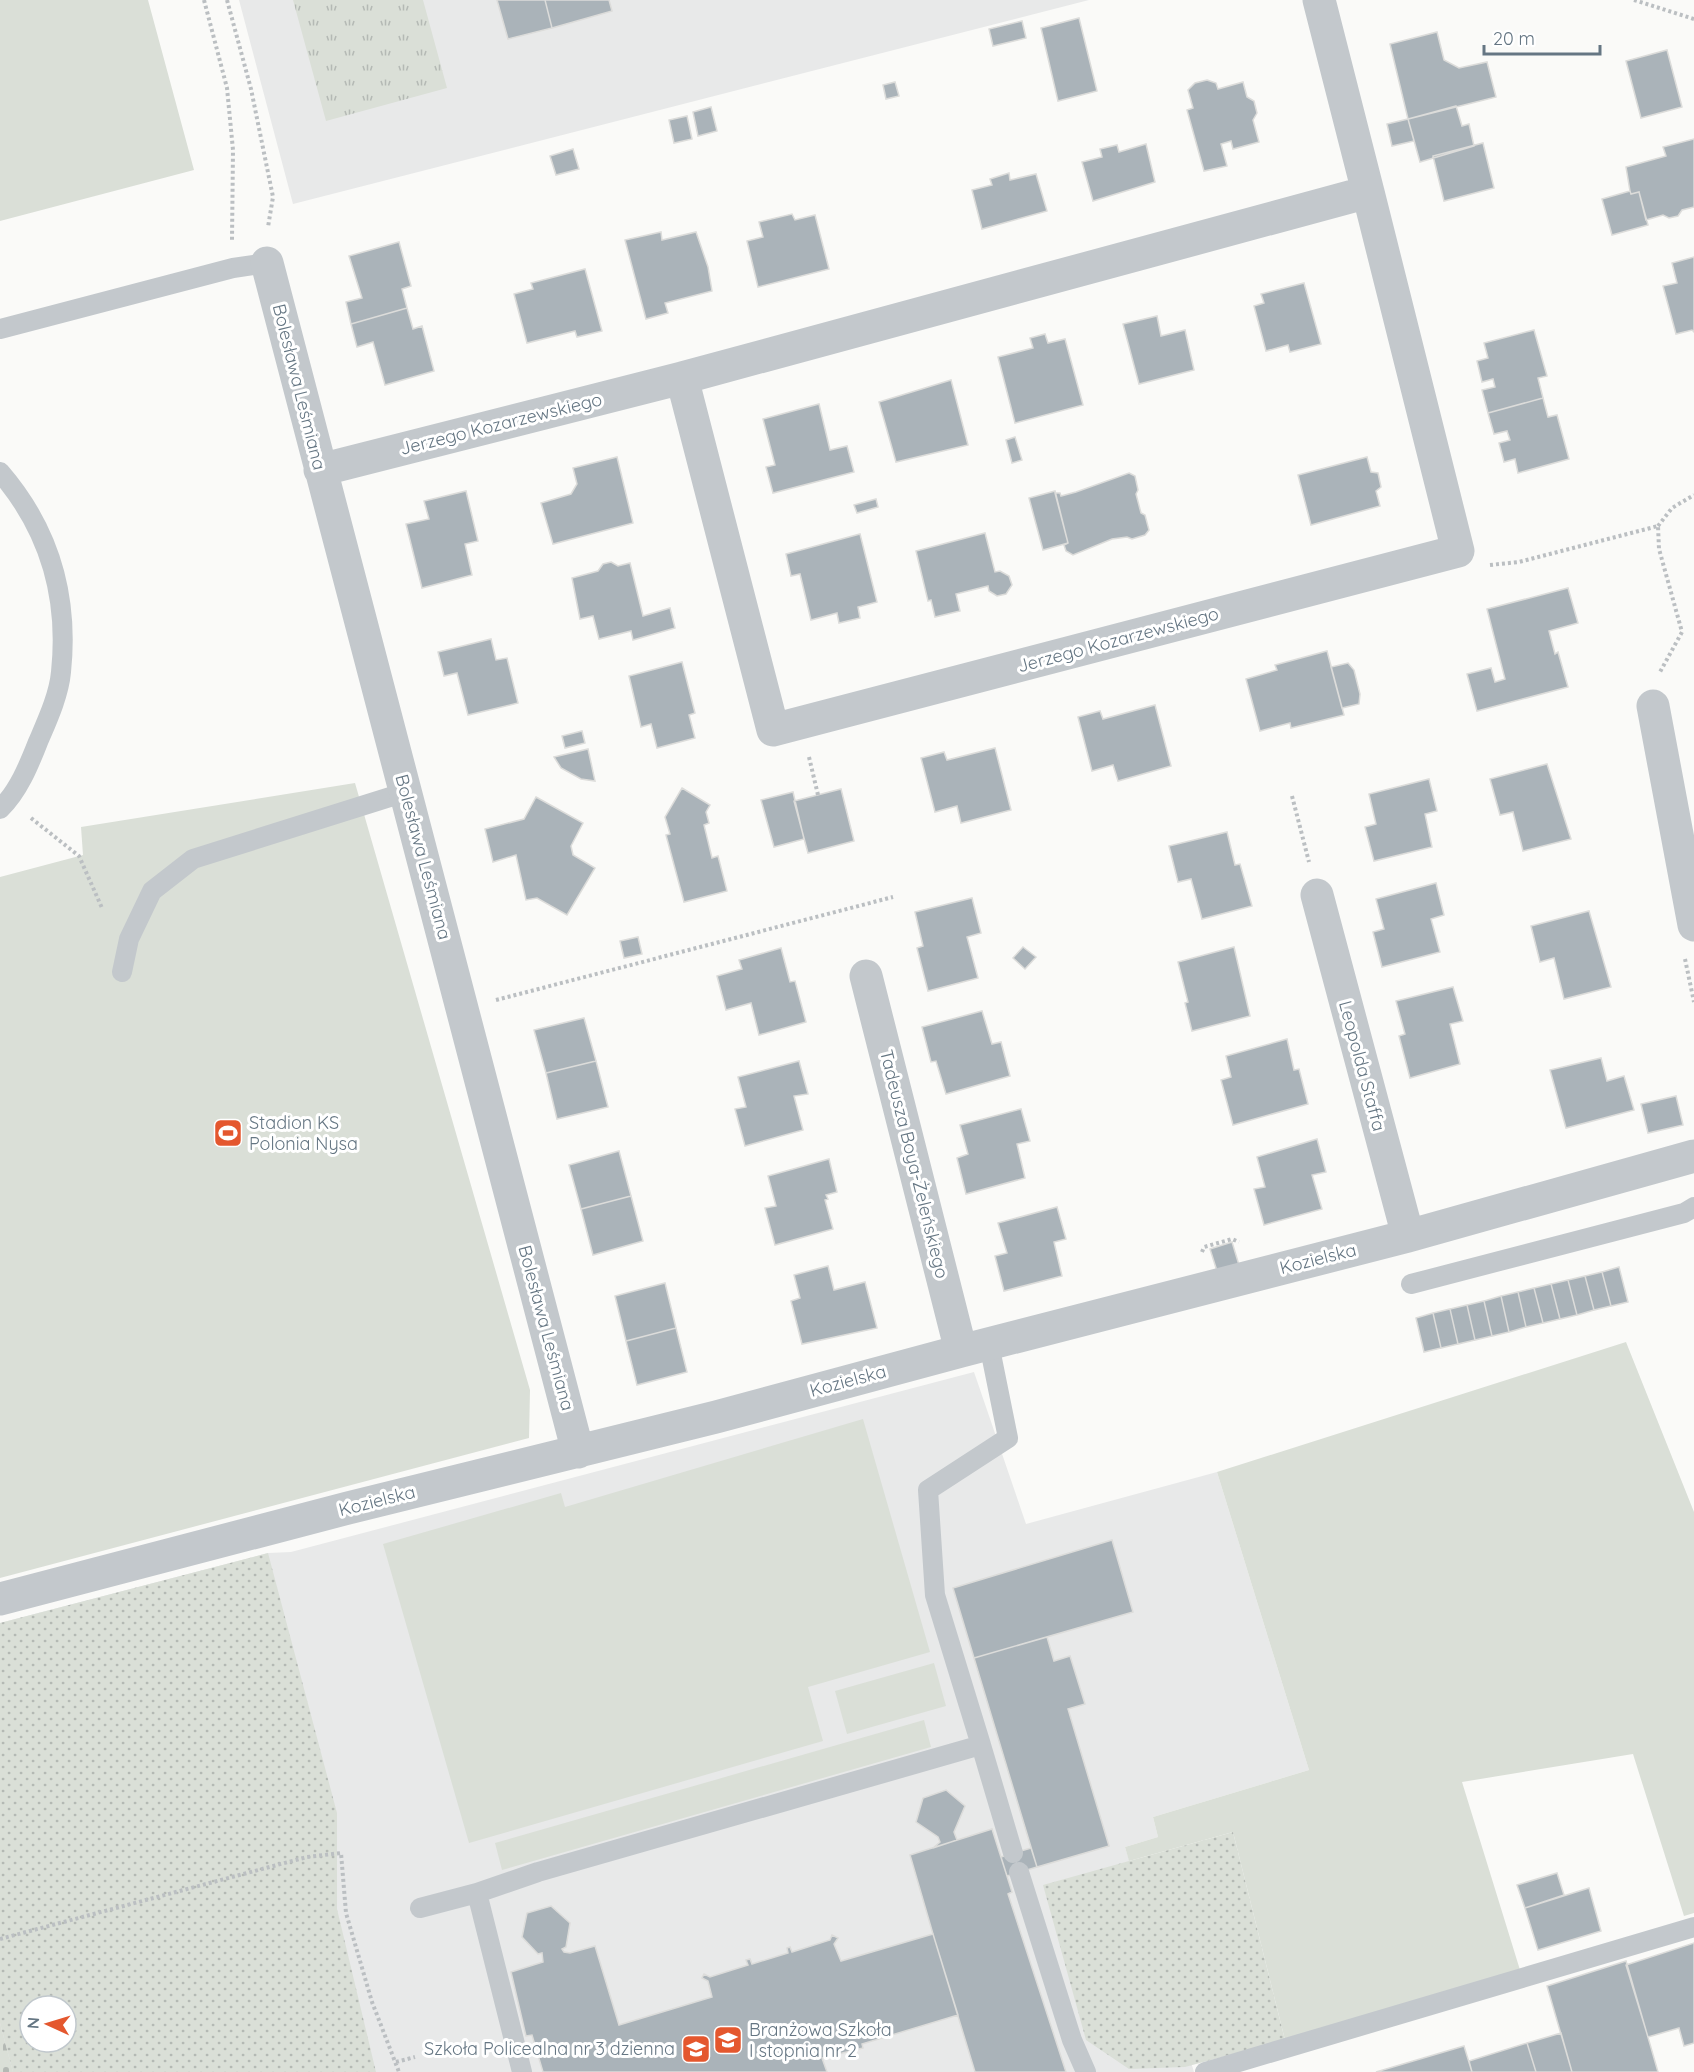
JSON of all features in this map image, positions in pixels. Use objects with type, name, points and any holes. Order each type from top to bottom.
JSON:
[{"type":"street","name":"Jerzego Kozarzewskiego","points":[[682,378],[773,730],[1458,551],[1319,0]]},
{"type":"street","name":"Jerzego Kozarzewskiego","points":[[320,470],[682,378],[1368,192]]},
{"type":"street","name":"Bolesława Leśmiana","points":[[267,263],[578,1452]]},
{"type":"street","points":[[1653,706],[1694,925]]},
{"type":"street","name":"Leopolda Staffa","points":[[1317,895],[1408,1236]]},
{"type":"street","name":"Tadeusza Boya-Żeleńskiego","points":[[866,976],[975,1347]]},
{"type":"street","name":"Kozielska","points":[[0,1599],[325,1514],[578,1452],[1408,1236],[1694,1156]]},
{"type":"lane","points":[[0,329],[233,268],[267,263]]},
{"type":"lane","points":[[0,472],[18,494],[41,531],[55,575],[63,626],[61,674],[47,721],[30,762],[4,805]]},
{"type":"lane","points":[[122,972],[129,939],[152,891],[193,860],[406,792]]},
{"type":"lane","points":[[1411,1284],[1684,1213],[1694,1207]]},
{"type":"lane","points":[[975,1347],[1008,1438],[928,1490],[935,1595],[1013,1853]]},
{"type":"lane","points":[[420,1908],[477,1893],[537,1872],[981,1745]]},
{"type":"lane","points":[[1019,1872],[1072,2040],[1086,2072]]},
{"type":"lane","points":[[477,1893],[522,2072]]},
{"type":"lane","points":[[1205,2072],[1694,1927]]},
{"type":"path","points":[[204,0],[227,88],[233,150],[233,268]]},
{"type":"path","points":[[227,0],[251,89],[273,196],[266,240],[267,263]]},
{"type":"path","points":[[1634,0],[1694,19]]},
{"type":"path","points":[[1482,566],[1519,562],[1658,526],[1672,508],[1694,495]]},
{"type":"path","points":[[1653,706],[1655,682],[1682,632],[1659,549],[1658,526]]},
{"type":"path","points":[[808,752],[818,795]]},
{"type":"path","points":[[1292,796],[1317,895]]},
{"type":"path","points":[[4,805],[79,856],[102,908]]},
{"type":"path","points":[[463,1008],[893,897]]},
{"type":"path","points":[[1201,1255],[1204,1247],[1232,1239],[1239,1240],[1241,1248]]},
{"type":"path","points":[[0,1939],[308,1857],[341,1853],[346,1913],[372,2002],[399,2072]]},
{"type":"path","points":[[396,2062],[415,2057]]},
{"type":"shaded area","points":[[239,0],[1089,0],[293,204]]},
{"type":"shaded area","points":[[974,1372],[1026,1524],[1217,1472],[1309,1770],[1153,1817],[1158,1837],[1125,1847],[1194,2072],[0,2072],[0,1623],[268,1553],[291,1552]]},
{"type":"green space","points":[[0,0],[148,0],[194,170],[0,221]]},
{"type":"green space","points":[[293,0],[423,0],[447,88],[326,121]]},
{"type":"green space","name":"Stadion KS Polonia Nysa","points":[[355,783],[530,1390],[529,1438],[0,1578],[0,877],[83,855],[81,827]]},
{"type":"green space","points":[[1626,1342],[1694,1512],[1694,1913],[1684,1916],[1633,1754],[1462,1782],[1520,1970],[1285,2040],[1233,1832],[1129,1861],[1125,1847],[1158,1837],[1153,1817],[1309,1770],[1217,1472]]},
{"type":"green space","points":[[863,1419],[930,1652],[808,1687],[823,1741],[469,1843],[383,1544],[561,1493],[565,1507]]},
{"type":"green space","points":[[268,1553],[337,1813],[337,1909],[376,2072],[13,2072],[0,2023],[0,1623]]},
{"type":"green space","points":[[934,1663],[946,1706],[847,1734],[835,1691]]},
{"type":"green space","points":[[924,1720],[931,1747],[502,1870],[495,1843]]},
{"type":"green space","points":[[1233,1832],[1285,2040],[1185,2067],[1129,2069],[1086,2040],[1043,1885]]},
{"type":"green space","points":[[0,2023],[13,2072],[0,2072]]},
{"type":"building","points":[[497,0],[545,0],[552,28],[508,39]]},
{"type":"building","points":[[545,0],[609,0],[612,11],[552,28]]},
{"type":"building","points":[[1079,18],[1097,91],[1058,101],[1041,28]]},
{"type":"building","points":[[1022,21],[1026,38],[993,46],[989,29]]},
{"type":"building","points":[[1437,32],[1444,60],[1459,68],[1487,62],[1496,97],[1408,119],[1390,44]]},
{"type":"building","points":[[1667,50],[1682,107],[1641,118],[1626,61]]},
{"type":"building","points":[[1207,80],[1216,83],[1218,89],[1243,82],[1247,97],[1254,101],[1257,113],[1253,120],[1259,142],[1233,149],[1231,141],[1221,144],[1227,166],[1204,171],[1187,110],[1193,108],[1188,90],[1195,83]]},
{"type":"building","points":[[895,82],[899,96],[886,99],[883,85]]},
{"type":"building","points":[[1456,106],[1462,126],[1469,124],[1474,146],[1420,162],[1408,119]]},
{"type":"building","points":[[711,107],[717,131],[698,136],[693,112]]},
{"type":"building","points":[[687,116],[692,139],[674,143],[669,120]]},
{"type":"building","points":[[1408,119],[1414,141],[1392,146],[1387,124]]},
{"type":"building","points":[[1694,139],[1694,207],[1682,210],[1678,216],[1669,218],[1663,215],[1646,220],[1639,192],[1631,194],[1626,167],[1666,156],[1663,147]]},
{"type":"building","points":[[1483,143],[1494,188],[1444,201],[1433,156]]},
{"type":"building","points":[[1146,144],[1155,182],[1093,201],[1082,162],[1102,157],[1100,149],[1117,145],[1119,152]]},
{"type":"building","points":[[573,149],[579,169],[556,175],[550,156]]},
{"type":"building","points":[[1009,173],[1010,180],[1036,174],[1047,211],[982,229],[972,190],[992,185],[990,179]]},
{"type":"building","points":[[1630,191],[1631,194],[1639,192],[1648,225],[1612,235],[1602,199]]},
{"type":"building","points":[[792,214],[795,220],[815,215],[829,269],[758,287],[747,241],[763,237],[759,222]]},
{"type":"building","points":[[661,232],[662,240],[696,232],[708,267],[712,291],[665,303],[668,313],[646,319],[625,240]]},
{"type":"building","points":[[399,242],[411,286],[402,289],[407,308],[351,324],[346,302],[362,298],[349,256]]},
{"type":"building","points":[[1694,257],[1694,332],[1692,330],[1676,334],[1663,286],[1677,283],[1672,263]]},
{"type":"building","points":[[585,269],[602,331],[577,337],[575,331],[527,343],[514,294],[533,289],[531,283]]},
{"type":"building","points":[[1304,283],[1321,344],[1290,352],[1288,345],[1266,351],[1254,306],[1264,303],[1261,294]]},
{"type":"building","points":[[407,308],[413,329],[422,326],[434,371],[385,385],[373,342],[357,347],[351,324]]},
{"type":"building","points":[[1157,316],[1161,336],[1185,330],[1194,370],[1139,384],[1123,324]]},
{"type":"building","points":[[1534,330],[1547,376],[1538,378],[1543,398],[1488,413],[1482,390],[1495,387],[1493,379],[1482,382],[1477,361],[1488,358],[1484,343]]},
{"type":"building","points":[[1045,334],[1048,343],[1065,339],[1083,405],[1015,423],[998,357],[1033,348],[1030,338]]},
{"type":"building","points":[[951,380],[968,445],[896,462],[879,402]]},
{"type":"building","points":[[1543,398],[1548,417],[1557,415],[1569,459],[1518,473],[1515,459],[1504,462],[1499,443],[1510,440],[1507,431],[1494,434],[1488,413]]},
{"type":"building","points":[[819,404],[830,450],[847,446],[854,472],[773,493],[766,467],[775,465],[763,419]]},
{"type":"building","points":[[1015,437],[1022,460],[1012,463],[1006,440]]},
{"type":"building","points":[[617,457],[633,523],[553,544],[541,503],[571,494],[577,484],[573,468]]},
{"type":"building","points":[[1367,457],[1371,472],[1378,473],[1381,487],[1376,491],[1380,506],[1311,525],[1298,475]]},
{"type":"building","points":[[1129,473],[1135,476],[1138,490],[1136,494],[1149,530],[1145,535],[1132,539],[1127,537],[1112,539],[1073,555],[1066,551],[1064,545],[1068,543],[1055,493],[1060,493],[1061,496],[1076,492]]},
{"type":"building","points":[[466,491],[478,541],[465,544],[472,575],[422,588],[406,524],[429,519],[424,501]]},
{"type":"building","points":[[1055,491],[1068,543],[1043,550],[1029,498]]},
{"type":"building","points":[[876,499],[878,507],[857,513],[854,505]]},
{"type":"building","points":[[985,533],[995,572],[1000,571],[1009,576],[1012,585],[1006,594],[997,596],[989,591],[988,586],[956,594],[960,611],[935,617],[931,600],[928,601],[916,551]]},
{"type":"building","points":[[860,534],[877,602],[858,607],[860,618],[839,623],[837,613],[811,620],[800,574],[791,576],[786,554]]},
{"type":"building","points":[[611,562],[618,566],[630,563],[643,616],[670,608],[675,628],[633,640],[631,631],[599,639],[593,616],[580,619],[572,578],[598,571],[603,564]]},
{"type":"building","points":[[1568,588],[1578,623],[1549,631],[1568,687],[1477,711],[1467,674],[1491,668],[1495,682],[1505,679],[1487,609]]},
{"type":"building","points":[[491,639],[496,660],[507,658],[518,703],[468,715],[457,673],[444,676],[438,652]]},
{"type":"building","points":[[1327,651],[1344,715],[1291,728],[1290,723],[1260,731],[1246,679],[1277,670],[1275,665]]},
{"type":"building","points":[[682,662],[695,713],[689,715],[695,738],[657,748],[651,724],[641,727],[629,676]]},
{"type":"building","points":[[1348,663],[1354,670],[1360,694],[1359,704],[1342,708],[1331,667]]},
{"type":"building","points":[[1155,705],[1171,766],[1118,781],[1113,765],[1092,771],[1078,717],[1100,711],[1103,719]]},
{"type":"building","points":[[582,731],[585,743],[565,748],[562,736]]},
{"type":"building","points":[[995,748],[1011,810],[961,823],[957,806],[935,812],[921,758],[944,752],[947,760]]},
{"type":"building","points":[[588,749],[595,781],[581,779],[561,768],[554,757]]},
{"type":"building","points":[[1547,764],[1571,839],[1523,851],[1513,812],[1500,815],[1490,779]]},
{"type":"building","points":[[1429,779],[1437,811],[1425,814],[1432,847],[1374,861],[1365,827],[1376,824],[1369,794]]},
{"type":"building","points":[[682,788],[710,805],[706,812],[709,823],[704,825],[712,858],[718,856],[727,891],[684,902],[666,835],[670,834],[665,817]]},
{"type":"building","points":[[841,789],[854,841],[808,853],[794,801]]},
{"type":"building","points":[[793,792],[804,839],[774,847],[761,800]]},
{"type":"building","points":[[536,797],[583,823],[571,846],[573,855],[595,868],[567,915],[537,898],[526,900],[516,855],[493,862],[485,829],[524,819]]},
{"type":"building","points":[[1227,832],[1235,865],[1240,864],[1252,906],[1202,919],[1191,879],[1178,882],[1169,846]]},
{"type":"building","points":[[1436,883],[1444,915],[1431,919],[1440,952],[1382,967],[1373,932],[1384,929],[1376,899]]},
{"type":"building","points":[[972,898],[981,933],[967,937],[978,978],[928,991],[917,948],[923,946],[915,912]]},
{"type":"building","points":[[1589,911],[1611,987],[1564,999],[1554,958],[1540,962],[1531,926]]},
{"type":"building","points":[[638,937],[642,954],[624,958],[620,941]]},
{"type":"building","points":[[1023,947],[1036,957],[1025,969],[1013,958]]},
{"type":"building","points":[[1234,947],[1250,1016],[1192,1031],[1185,1003],[1188,1002],[1178,962]]},
{"type":"building","points":[[781,948],[790,982],[795,981],[806,1022],[759,1035],[751,1003],[726,1010],[717,976],[742,969],[739,960]]},
{"type":"building","points":[[1453,987],[1463,1021],[1450,1024],[1460,1064],[1410,1078],[1399,1036],[1405,1034],[1396,1001]]},
{"type":"building","points":[[982,1011],[992,1044],[1001,1042],[1010,1076],[946,1094],[936,1061],[931,1062],[922,1027]]},
{"type":"building","points":[[584,1018],[596,1061],[546,1073],[534,1030]]},
{"type":"building","points":[[1287,1039],[1294,1070],[1299,1069],[1308,1104],[1233,1125],[1221,1080],[1231,1077],[1226,1056]]},
{"type":"building","points":[[1601,1058],[1607,1081],[1624,1076],[1634,1110],[1566,1128],[1550,1070]]},
{"type":"building","points":[[596,1061],[608,1107],[557,1119],[546,1073]]},
{"type":"building","points":[[799,1061],[808,1094],[794,1096],[803,1130],[745,1146],[735,1109],[746,1107],[738,1077]]},
{"type":"building","points":[[1676,1096],[1683,1125],[1648,1133],[1641,1104]]},
{"type":"building","points":[[1021,1109],[1030,1141],[1017,1144],[1025,1178],[966,1194],[957,1158],[968,1154],[960,1125]]},
{"type":"building","points":[[1317,1139],[1326,1172],[1312,1175],[1322,1209],[1264,1225],[1254,1189],[1265,1187],[1257,1157]]},
{"type":"building","points":[[619,1151],[631,1196],[581,1209],[569,1165]]},
{"type":"building","points":[[829,1159],[837,1192],[826,1195],[828,1199],[825,1200],[833,1229],[775,1245],[765,1208],[776,1206],[768,1176]]},
{"type":"building","points":[[631,1196],[643,1241],[593,1255],[581,1209]]},
{"type":"building","points":[[1057,1207],[1066,1239],[1054,1242],[1062,1276],[1004,1291],[995,1256],[1007,1253],[998,1223]]},
{"type":"building","points":[[1232,1242],[1239,1265],[1217,1271],[1210,1249]]},
{"type":"building","points":[[828,1266],[834,1290],[865,1282],[877,1328],[802,1344],[791,1301],[800,1298],[794,1275]]},
{"type":"building","points":[[1619,1267],[1628,1302],[1611,1306],[1602,1272]]},
{"type":"building","points":[[1602,1272],[1611,1306],[1594,1310],[1585,1276]]},
{"type":"building","points":[[1585,1276],[1594,1310],[1577,1315],[1568,1280]]},
{"type":"building","points":[[1568,1280],[1577,1315],[1560,1319],[1551,1284]]},
{"type":"building","points":[[665,1283],[676,1328],[626,1341],[615,1296]]},
{"type":"building","points":[[1551,1284],[1560,1319],[1543,1323],[1534,1288]]},
{"type":"building","points":[[1534,1288],[1543,1323],[1526,1327],[1518,1292]]},
{"type":"building","points":[[1518,1292],[1526,1327],[1509,1332],[1501,1296]]},
{"type":"building","points":[[1501,1296],[1509,1332],[1492,1336],[1484,1301]]},
{"type":"building","points":[[1484,1301],[1492,1336],[1475,1340],[1467,1305]]},
{"type":"building","points":[[1467,1305],[1475,1340],[1458,1344],[1450,1309]]},
{"type":"building","points":[[1450,1309],[1458,1344],[1441,1348],[1433,1313]]},
{"type":"building","points":[[1433,1313],[1441,1348],[1424,1352],[1416,1318]]},
{"type":"building","points":[[676,1328],[687,1372],[637,1385],[626,1341]]},
{"type":"building","points":[[1112,1540],[1133,1612],[974,1658],[953,1588]]},
{"type":"building","points":[[1047,1637],[1054,1661],[1070,1656],[1085,1704],[1068,1709],[1109,1846],[1037,1867],[974,1658]]},
{"type":"building","points":[[946,1790],[965,1806],[954,1832],[957,1840],[933,1848],[940,1842],[938,1837],[916,1822],[923,1798]]},
{"type":"building","points":[[992,1829],[1012,1892],[1008,1894],[1066,2072],[975,2072],[910,1855]]},
{"type":"building","points":[[1031,1848],[1037,1867],[1007,1876],[1001,1857]]},
{"type":"building","points":[[1557,1873],[1564,1895],[1525,1908],[1517,1885]]},
{"type":"building","points":[[1589,1888],[1601,1931],[1538,1950],[1525,1908]]},
{"type":"building","points":[[551,1906],[570,1923],[566,1947],[562,1949],[564,1952],[570,1953],[595,1946],[619,2025],[712,1997],[708,1981],[702,1978],[704,1974],[710,1977],[748,1965],[746,1960],[750,1959],[752,1964],[788,1953],[787,1948],[790,1947],[792,1952],[830,1940],[832,1935],[838,1938],[834,1944],[841,1961],[933,1934],[958,2015],[862,2044],[863,2048],[822,2058],[827,2072],[543,2072],[532,2035],[526,2036],[511,1972],[543,1962],[542,1953],[538,1954],[522,1937],[527,1913]]},
{"type":"building","points":[[1694,1943],[1694,2043],[1684,2046],[1679,2028],[1648,2037],[1626,1965]]},
{"type":"building","points":[[1626,1961],[1658,2072],[1572,2072],[1547,1986]]},
{"type":"building","points":[[1561,2033],[1572,2072],[1536,2072],[1527,2043]]},
{"type":"building","points":[[1527,2043],[1536,2072],[1472,2072],[1469,2061]]},
{"type":"building","points":[[1464,2046],[1472,2072],[1376,2072]]},
{"type":"place","name":"Stadion KS Polonia Nysa","points":[[228,1133]]},
{"type":"place","name":"Branżowa Szkoła I stopnia nr 2","points":[[728,2040]]},
{"type":"place","name":"Szkoła Policealna nr 3 dzienna","points":[[696,2049]]}]
